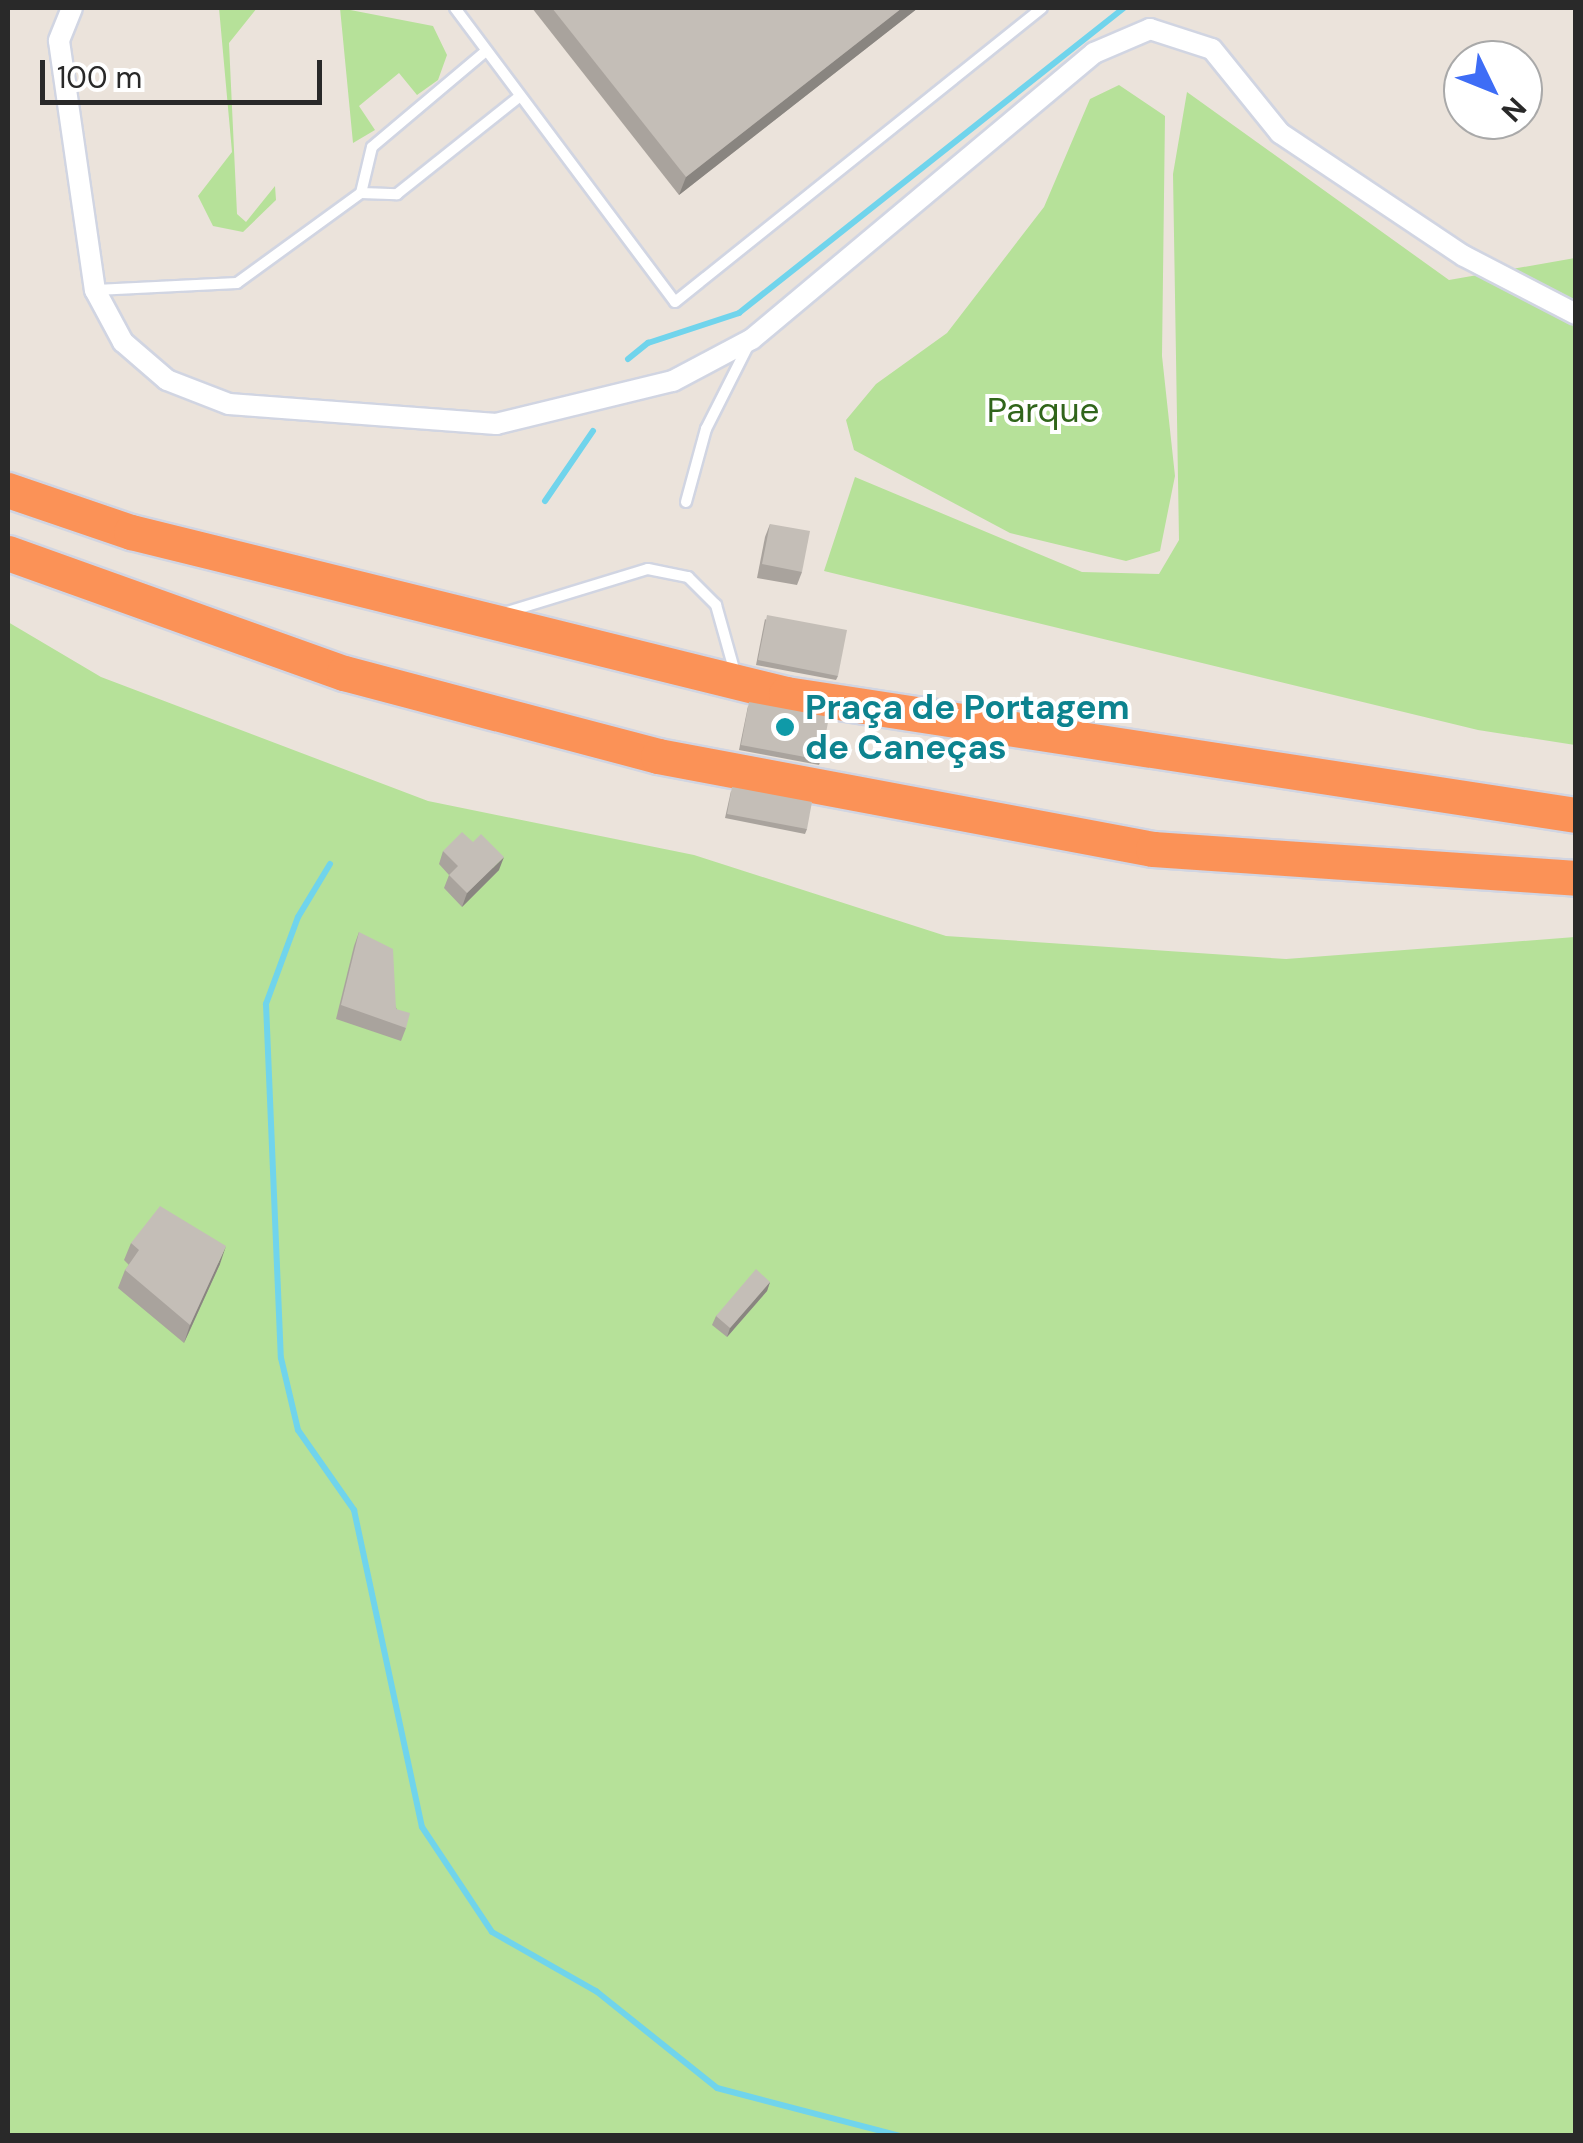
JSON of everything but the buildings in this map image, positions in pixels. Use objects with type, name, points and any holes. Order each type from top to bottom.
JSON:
[{"type":"highway","points":[[8,490],[58,513]]},
{"type":"highway","points":[[8,501],[738,681],[1576,815]]},
{"type":"highway","points":[[8,545],[344,672],[658,756],[1153,849],[1576,878]]},
{"type":"highway","points":[[8,554],[47,562]]},
{"type":"street","points":[[72,8],[59,40],[94,290],[123,342],[167,380],[228,404],[496,424],[674,380],[752,339],[1094,53],[1150,29],[1212,49],[1280,133],[1464,256],[1576,314]]},
{"type":"lane","points":[[455,8],[675,302],[1042,8]]},
{"type":"lane","points":[[361,193],[372,147],[486,50]]},
{"type":"lane","points":[[94,290],[237,282],[361,193],[397,194],[519,98]]},
{"type":"lane","points":[[686,502],[706,429],[752,339]]},
{"type":"lane","points":[[482,619],[648,570],[688,577],[716,605],[738,681]]},
{"type":"green space","points":[[219,8],[257,8],[229,43],[237,214],[246,222],[275,186],[276,200],[243,232],[213,226],[198,196],[232,152]]},
{"type":"green space","points":[[340,8],[433,26],[447,55],[438,80],[417,95],[399,73],[359,106],[375,130],[353,143]]},
{"type":"green space","name":"Parque","points":[[1119,85],[1165,116],[1162,356],[1175,476],[1160,551],[1126,561],[1010,533],[854,450],[846,420],[876,384],[947,333],[1044,207],[1090,99]]},
{"type":"green space","points":[[1187,92],[1449,280],[1575,258],[1575,745],[1478,730],[824,571],[855,477],[1082,572],[1159,574],[1179,540],[1173,174]]},
{"type":"green space","points":[[8,622],[101,677],[428,801],[694,855],[946,936],[1286,959],[1575,937],[1575,2135],[8,2136]]},
{"type":"waterway","points":[[628,359],[648,343],[739,313],[1124,8]]},
{"type":"waterway","points":[[545,501],[593,431]]},
{"type":"waterway","points":[[330,864],[298,917],[266,1004],[281,1358],[298,1430],[354,1510],[422,1827],[492,1932],[596,1991],[717,2088],[900,2136]]},
{"type":"place","name":"Praça de Portagem de Caneças","points":[[785,727]]}]
